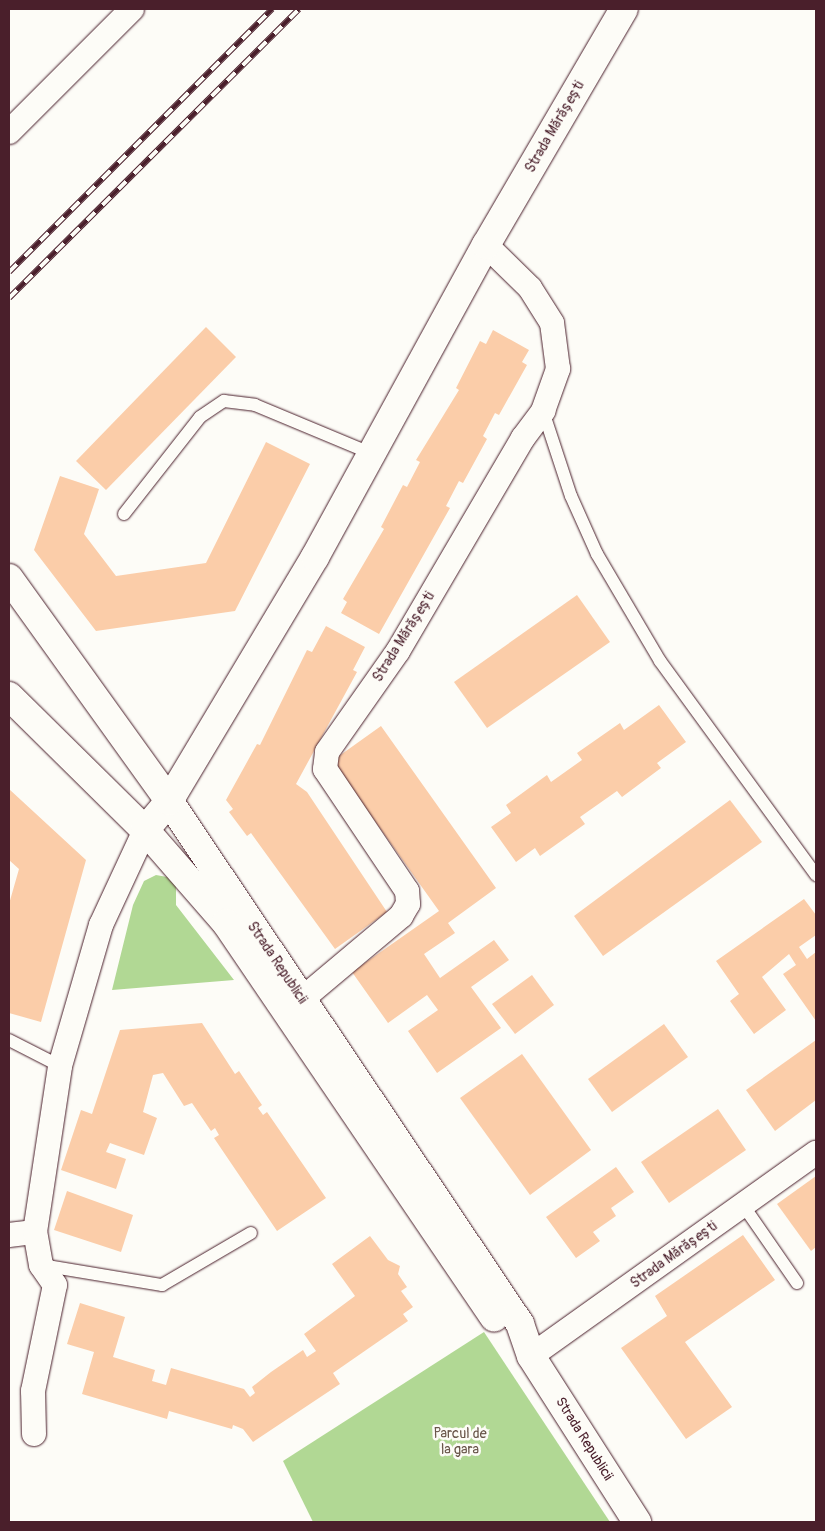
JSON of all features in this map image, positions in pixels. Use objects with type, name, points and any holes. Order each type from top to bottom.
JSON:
[{"type":"street","points":[[9,132],[132,9]]},
{"type":"street","name":"Strada Mărășești","points":[[145,830],[169,801],[373,454],[486,245],[624,9]]},
{"type":"street","name":"Strada Mărășești","points":[[301,1000],[402,916],[408,904],[407,891],[325,770],[327,752],[398,651],[523,438],[544,411],[558,369],[552,323],[530,288],[486,245]]},
{"type":"street","name":"Strada Republicii","points":[[9,578],[169,801],[520,1324],[531,1356],[637,1522]]},
{"type":"street","name":"Strada Republicii","points":[[9,696],[145,830],[226,923],[508,1338],[531,1356]]},
{"type":"street","points":[[34,1434],[33,1391],[55,1285],[41,1265],[35,1232],[60,1066],[101,925],[145,830]]},
{"type":"street","name":"Strada Mărășești","points":[[531,1356],[816,1153]]},
{"type":"street","points":[[9,1235],[35,1232]]},
{"type":"lane","points":[[124,514],[200,417],[224,401],[255,405],[373,454]]},
{"type":"lane","points":[[544,411],[571,496],[597,554],[660,660],[816,875]]},
{"type":"lane","points":[[9,1040],[60,1066]]},
{"type":"lane","points":[[743,1204],[797,1283]]},
{"type":"lane","points":[[41,1265],[162,1285],[251,1233]]},
{"type":"green space","points":[[156,875],[167,877],[176,886],[176,905],[234,980],[112,990],[133,905],[144,881]]},
{"type":"green space","name":"Parcul de la gara","points":[[484,1332],[610,1522],[313,1522],[283,1461]]},
{"type":"building","points":[[206,327],[236,357],[106,490],[76,461]]},
{"type":"building","points":[[493,330],[529,350],[522,362],[527,365],[499,415],[495,413],[483,436],[487,439],[463,483],[459,481],[446,506],[450,508],[379,634],[341,613],[347,602],[343,599],[384,529],[381,527],[403,485],[407,487],[420,462],[416,460],[459,390],[456,388],[480,341],[486,344]]},
{"type":"building","points":[[266,442],[310,464],[235,611],[96,631],[34,550],[60,476],[99,489],[84,534],[116,576],[206,563]]},
{"type":"building","points":[[577,595],[610,642],[487,728],[454,682]]},
{"type":"building","points":[[326,626],[365,647],[353,670],[357,672],[296,784],[307,792],[387,912],[335,949],[251,833],[247,836],[229,812],[233,809],[226,800],[257,744],[260,745],[307,650],[312,652]]},
{"type":"building","points":[[659,705],[686,742],[657,763],[661,768],[622,797],[617,791],[580,817],[585,824],[540,856],[535,848],[516,862],[491,827],[511,813],[506,805],[547,775],[551,782],[582,760],[577,753],[620,723],[624,730]]},
{"type":"building","points":[[381,726],[496,888],[448,923],[455,933],[424,954],[440,978],[494,940],[509,960],[471,987],[501,1028],[437,1073],[408,1031],[438,1010],[427,995],[388,1023],[352,972],[439,911],[332,761]]},
{"type":"building","points":[[9,789],[86,860],[41,1022],[9,1013],[9,904],[19,869],[9,860]]},
{"type":"building","points":[[730,800],[762,842],[603,956],[574,916]]},
{"type":"building","points":[[804,899],[816,915],[816,935],[799,947],[807,959],[816,952],[816,1021],[783,974],[796,965],[789,954],[762,977],[786,1010],[754,1034],[730,1001],[739,994],[716,961]]},
{"type":"building","points":[[532,975],[554,1005],[515,1034],[492,1004]]},
{"type":"building","points":[[202,1023],[235,1074],[239,1071],[262,1105],[258,1108],[263,1115],[267,1112],[326,1198],[277,1231],[214,1138],[219,1135],[215,1128],[211,1131],[192,1103],[184,1106],[163,1073],[153,1075],[143,1112],[157,1118],[144,1155],[110,1143],[106,1152],[126,1159],[116,1189],[61,1170],[81,1110],[92,1114],[120,1030]]},
{"type":"building","points":[[664,1024],[688,1057],[612,1112],[588,1079]]},
{"type":"building","points":[[816,1040],[816,1100],[775,1131],[746,1090]]},
{"type":"building","points":[[522,1054],[591,1150],[530,1195],[460,1098]]},
{"type":"building","points":[[718,1109],[746,1150],[669,1203],[641,1162]]},
{"type":"building","points":[[616,1167],[634,1192],[611,1208],[616,1216],[593,1232],[600,1241],[576,1258],[546,1217]]},
{"type":"building","points":[[816,1176],[816,1247],[811,1251],[777,1204]]},
{"type":"building","points":[[67,1191],[133,1215],[121,1252],[54,1230]]},
{"type":"building","points":[[743,1235],[775,1280],[685,1342],[732,1407],[686,1439],[621,1348],[667,1316],[655,1296]]},
{"type":"building","points":[[370,1236],[388,1260],[400,1266],[398,1274],[407,1287],[401,1291],[413,1307],[403,1314],[408,1321],[333,1373],[340,1384],[253,1442],[243,1429],[233,1425],[232,1429],[169,1411],[167,1419],[82,1394],[94,1352],[67,1344],[80,1303],[125,1317],[113,1357],[155,1370],[152,1381],[166,1385],[171,1368],[244,1389],[250,1397],[255,1393],[252,1387],[271,1372],[303,1350],[307,1357],[316,1351],[304,1334],[355,1296],[332,1264]]},
{"type":"railway","points":[[9,272],[272,9]]},
{"type":"railway","points":[[9,298],[299,9]]}]
